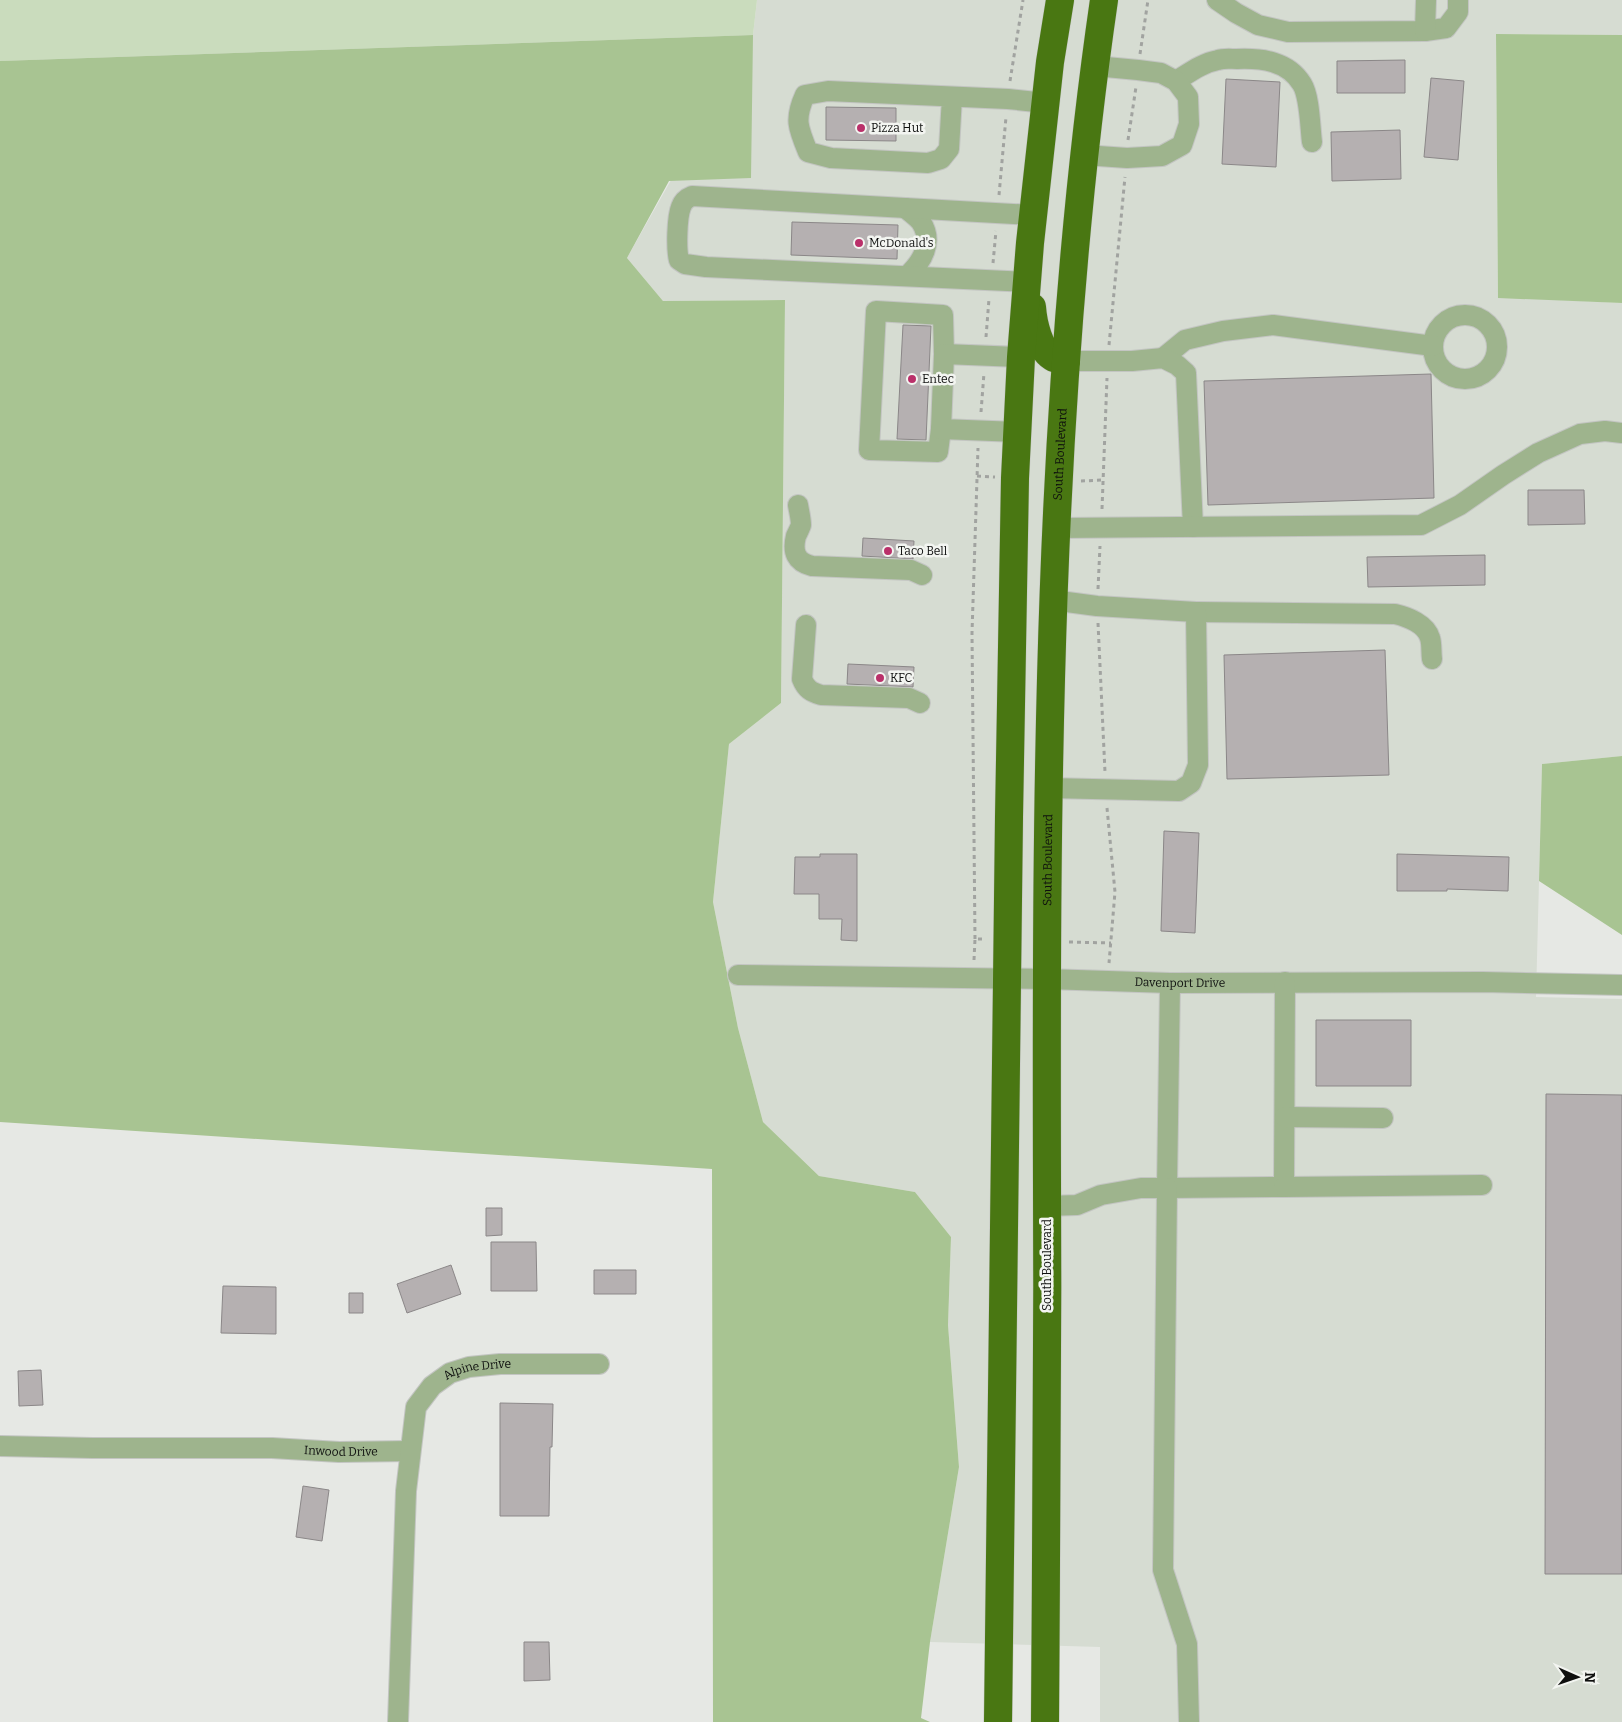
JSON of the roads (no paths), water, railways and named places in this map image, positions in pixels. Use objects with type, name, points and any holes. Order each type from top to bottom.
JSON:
[{"type":"highway","points":[[998,1722],[1000,1442],[1014,522],[1030,244],[1060,0]]},
{"type":"highway","name":"South Boulevard","points":[[1045,1722],[1046,979],[1052,600],[1066,361],[1084,155],[1104,0]]},
{"type":"highway","points":[[1030,244],[1032,312],[1036,332],[1043,347],[1052,357],[1066,361]]},
{"type":"highway","points":[[1009,817],[1016,891],[1022,903],[1029,905],[1036,904],[1047,893]]},
{"type":"street","points":[[1217,0],[1258,25],[1288,32],[1425,31],[1446,28],[1458,12],[1458,0]]},
{"type":"street","points":[[1425,31],[1426,0]]},
{"type":"street","points":[[1176,81],[1195,69],[1218,60],[1258,58],[1275,62],[1292,72],[1303,86],[1309,109],[1312,142]]},
{"type":"street","points":[[1084,155],[1127,158],[1162,156],[1182,145],[1189,124],[1188,97],[1176,81],[1161,74],[1095,66]]},
{"type":"street","points":[[952,97],[949,149],[941,159],[928,163],[831,158],[808,152],[798,122],[799,107],[806,95],[828,91],[1008,99],[1046,103]]},
{"type":"street","points":[[1027,282],[706,267],[684,264],[679,260],[677,251],[681,207],[686,199],[692,196],[1033,215]]},
{"type":"street","points":[[906,208],[920,222],[927,236],[926,249],[918,265],[907,276]]},
{"type":"street","points":[[876,311],[943,315],[944,354],[941,429],[938,452],[868,450],[876,311]]},
{"type":"street","points":[[1164,358],[1185,340],[1223,331],[1273,325],[1433,346]]},
{"type":"street","points":[[944,354],[1022,357]]},
{"type":"street","points":[[1066,361],[1164,358],[1177,365],[1186,373],[1194,527]]},
{"type":"street","points":[[941,429],[1018,432]]},
{"type":"street","points":[[1056,528],[1420,525],[1460,505],[1538,453],[1580,434],[1605,431],[1622,433]]},
{"type":"street","points":[[798,504],[801,525],[796,538],[795,549],[798,559],[804,564],[812,566],[911,570],[922,575]]},
{"type":"street","points":[[1052,600],[1097,606],[1196,612],[1396,614],[1405,616],[1421,625],[1430,638],[1432,659]]},
{"type":"street","points":[[1049,788],[1179,790],[1191,783],[1198,765],[1196,612]]},
{"type":"street","points":[[806,625],[802,679],[804,686],[811,692],[821,695],[910,698],[920,703]]},
{"type":"street","name":"Davenport Drive","points":[[738,975],[1007,978],[1170,983],[1482,982],[1622,985]]},
{"type":"street","points":[[1284,1187],[1285,982]]},
{"type":"street","points":[[1170,983],[1163,1570],[1187,1644],[1189,1722]]},
{"type":"street","points":[[1285,1117],[1383,1118]]},
{"type":"street","points":[[1047,1206],[1077,1205],[1101,1195],[1141,1188],[1482,1185]]},
{"type":"street","name":"Alpine Drive","points":[[410,1451],[416,1407],[432,1386],[450,1373],[469,1367],[500,1364],[599,1364]]},
{"type":"street","name":"Inwood Drive","points":[[0,1446],[272,1448],[339,1452],[410,1451]]},
{"type":"street","points":[[398,1722],[406,1491],[410,1451]]},
{"type":"place","name":"Pizza Hut","points":[[861,128]]},
{"type":"place","name":"McDonald's","points":[[859,243]]},
{"type":"place","name":"Entec","points":[[912,379]]},
{"type":"place","name":"Taco Bell","points":[[888,551]]},
{"type":"place","name":"KFC","points":[[880,678]]}]
